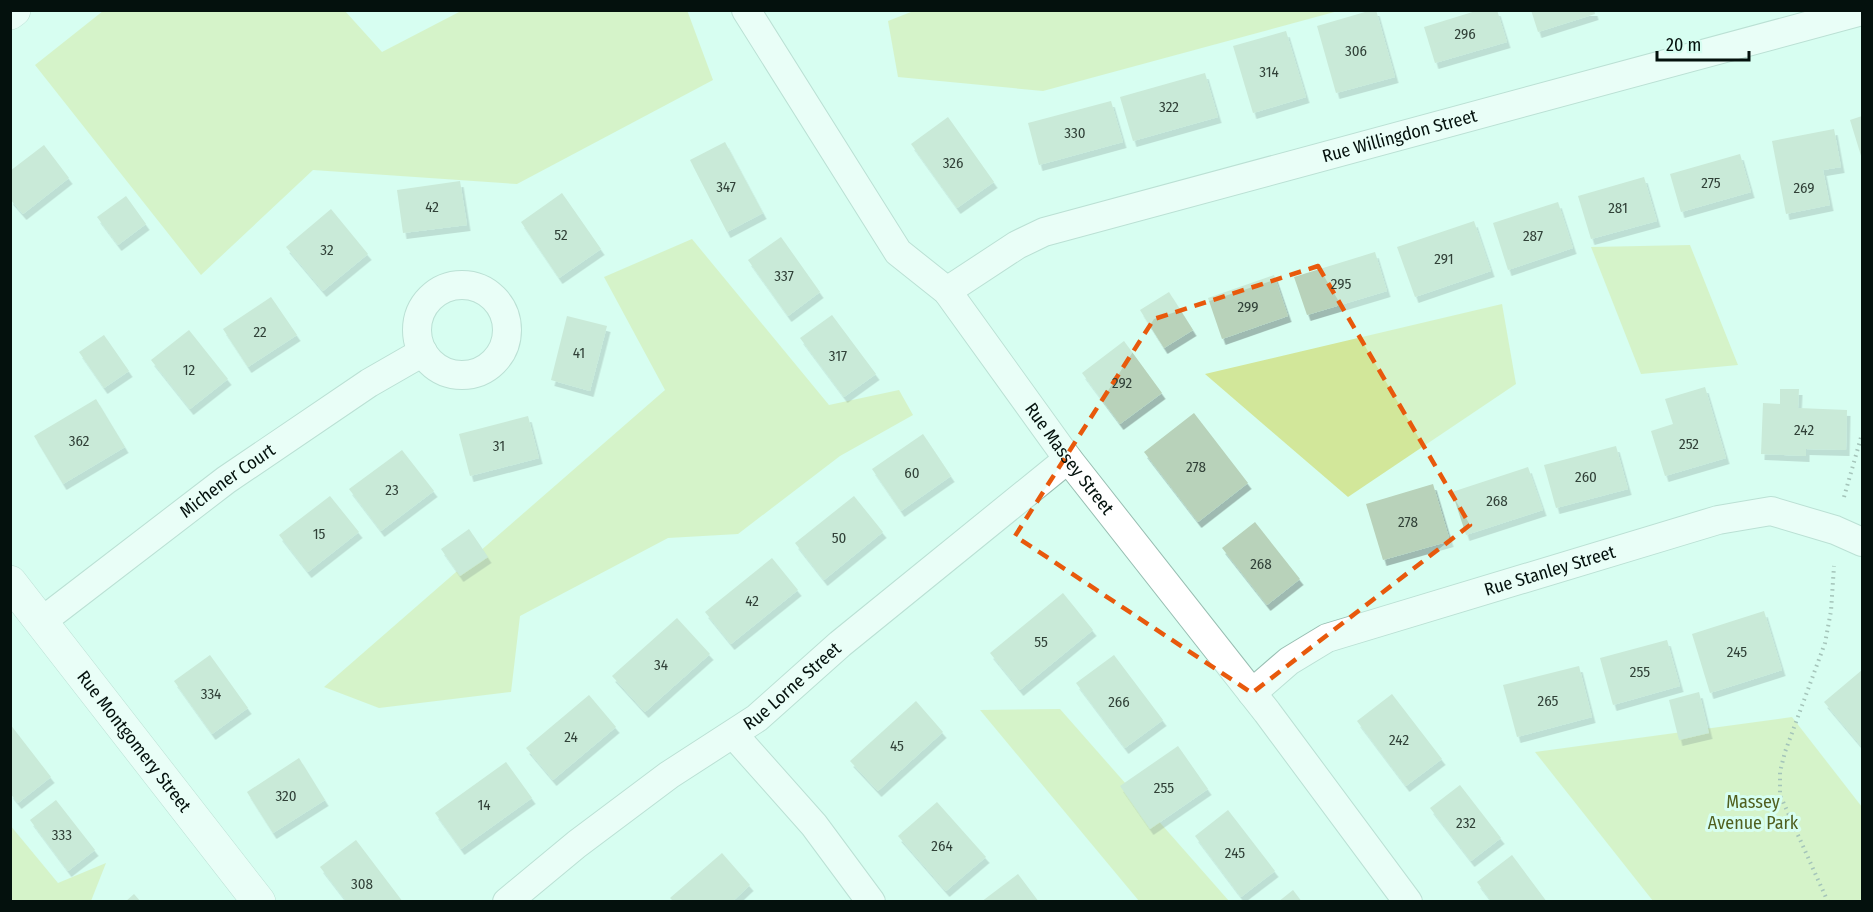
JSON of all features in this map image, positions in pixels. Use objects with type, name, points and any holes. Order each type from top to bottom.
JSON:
[{"type":"street","name":"Rue Massey Street","points":[[746,10],[898,252],[947,291],[1068,459],[1252,693],[1408,902]]},
{"type":"street","name":"Rue Willingdon Street","points":[[947,291],[1017,245],[1044,232],[1863,11]]},
{"type":"street","name":"Michener Court","points":[[41,622],[226,480],[369,383],[423,352]]},
{"type":"street","name":"Rue Lorne Street","points":[[507,902],[577,844],[669,775],[757,718],[840,644],[1068,459]]},
{"type":"street","name":"Rue Stanley Street","points":[[1252,693],[1289,661],[1327,638],[1718,520],[1771,511],[1836,530],[1863,542]]},
{"type":"street","name":"Rue Montgomery Street","points":[[10,582],[259,902]]},
{"type":"street","points":[[734,735],[814,825],[871,902]]},
{"type":"path","points":[[1844,496],[1863,434]]},
{"type":"path","points":[[1828,902],[1780,795],[1785,752],[1825,643],[1831,611],[1834,566]]},
{"type":"highlighted area","points":[[1318,266],[1470,525],[1252,693],[1015,536],[1154,319]]},
{"type":"green space","points":[[687,10],[713,80],[517,184],[313,170],[201,275],[35,65],[103,11],[345,11],[382,52],[461,11]]},
{"type":"green space","points":[[916,10],[1338,11],[1043,91],[898,77],[888,21]]},
{"type":"green space","points":[[692,239],[829,405],[899,390],[913,415],[840,456],[738,534],[668,538],[520,616],[511,692],[379,708],[324,687],[665,390],[604,277]]},
{"type":"green space","points":[[1690,245],[1738,365],[1641,374],[1591,247]]},
{"type":"green space","points":[[1502,304],[1516,384],[1348,497],[1205,374]]},
{"type":"green space","points":[[1060,709],[1229,901],[1139,901],[980,710]]},
{"type":"green space","name":"Massey Avenue Park","points":[[1792,717],[1862,807],[1862,901],[1653,901],[1535,752]]},
{"type":"green space","points":[[10,825],[58,883],[106,863],[91,901],[11,901]]},
{"type":"building","points":[[1376,10],[1395,77],[1336,93],[1317,26]]},
{"type":"building","points":[[1479,10],[1497,10],[1507,42],[1435,63],[1424,27]]},
{"type":"building","points":[[1531,10],[1594,10],[1595,14],[1538,32]]},
{"type":"building","points":[[1286,31],[1306,97],[1253,113],[1233,46]]},
{"type":"building","points":[[1205,73],[1218,117],[1133,141],[1120,97]]},
{"type":"building","points":[[1111,101],[1123,142],[1039,165],[1028,123]]},
{"type":"building","points":[[1862,116],[1862,159],[1850,120]]},
{"type":"building","points":[[948,117],[994,182],[957,208],[911,144]]},
{"type":"building","points":[[1834,129],[1841,167],[1823,170],[1830,205],[1786,214],[1772,141]]},
{"type":"building","points":[[725,142],[763,213],[727,232],[690,160]]},
{"type":"building","points":[[44,145],[69,178],[23,214],[10,199],[10,171]]},
{"type":"building","points":[[1740,154],[1751,192],[1681,212],[1670,174]]},
{"type":"building","points":[[1644,177],[1657,221],[1591,239],[1578,196]]},
{"type":"building","points":[[460,181],[467,225],[403,233],[397,190]]},
{"type":"building","points":[[562,193],[601,249],[559,278],[521,222]]},
{"type":"building","points":[[126,196],[146,224],[118,245],[97,217]]},
{"type":"building","points":[[1558,202],[1573,248],[1508,270],[1493,223]]},
{"type":"building","points":[[331,209],[368,254],[323,291],[286,247]]},
{"type":"building","points":[[1474,221],[1491,271],[1415,297],[1397,247]]},
{"type":"building","points":[[781,237],[820,292],[788,316],[748,260]]},
{"type":"building","points":[[1375,252],[1387,291],[1307,315],[1294,277]]},
{"type":"building","points":[[1274,275],[1288,316],[1222,339],[1208,298]]},
{"type":"building","points":[[1169,292],[1193,330],[1164,348],[1140,310]]},
{"type":"building","points":[[271,297],[297,335],[248,367],[223,329]]},
{"type":"building","points":[[832,315],[876,374],[844,397],[800,338]]},
{"type":"building","points":[[567,316],[607,326],[590,391],[551,380]]},
{"type":"building","points":[[189,330],[228,379],[190,409],[151,360]]},
{"type":"building","points":[[104,335],[129,371],[104,388],[79,352]]},
{"type":"building","points":[[1124,341],[1162,393],[1120,424],[1082,373]]},
{"type":"building","points":[[1705,387],[1726,458],[1665,476],[1651,431],[1673,424],[1665,399]]},
{"type":"building","points":[[1780,389],[1799,389],[1798,408],[1847,410],[1846,450],[1806,449],[1806,456],[1761,454],[1763,403],[1780,404]]},
{"type":"building","points":[[96,399],[125,447],[63,484],[34,436]]},
{"type":"building","points":[[1194,413],[1248,483],[1198,522],[1144,452]]},
{"type":"building","points":[[528,416],[539,458],[470,476],[459,434]]},
{"type":"building","points":[[923,434],[951,476],[901,511],[872,469]]},
{"type":"building","points":[[1616,446],[1628,489],[1556,508],[1544,465]]},
{"type":"building","points":[[402,450],[434,491],[381,531],[349,489]]},
{"type":"building","points":[[1528,467],[1543,510],[1466,535],[1452,492]]},
{"type":"building","points":[[1433,484],[1450,541],[1383,560],[1366,504]]},
{"type":"building","points":[[330,496],[359,532],[308,572],[279,535]]},
{"type":"building","points":[[854,496],[883,532],[824,580],[795,543]]},
{"type":"building","points":[[1255,522],[1300,579],[1267,605],[1222,548]]},
{"type":"building","points":[[469,529],[488,557],[460,576],[441,549]]},
{"type":"building","points":[[772,558],[798,590],[731,644],[705,612]]},
{"type":"building","points":[[1063,593],[1093,630],[1020,690],[990,653]]},
{"type":"building","points":[[1764,611],[1782,670],[1710,693],[1692,634]]},
{"type":"building","points":[[677,618],[710,654],[645,712],[612,676]]},
{"type":"building","points":[[1667,640],[1680,686],[1613,705],[1600,658]]},
{"type":"building","points":[[210,655],[248,708],[212,734],[174,681]]},
{"type":"building","points":[[1114,655],[1163,720],[1125,748],[1076,683]]},
{"type":"building","points":[[1579,666],[1592,717],[1517,737],[1503,685]]},
{"type":"building","points":[[1862,670],[1862,747],[1824,702]]},
{"type":"building","points":[[1699,692],[1709,733],[1679,740],[1669,700]]},
{"type":"building","points":[[1392,694],[1442,759],[1406,786],[1357,721]]},
{"type":"building","points":[[589,695],[616,727],[553,780],[526,748]]},
{"type":"building","points":[[916,701],[943,732],[878,791],[850,761]]},
{"type":"building","points":[[10,724],[51,777],[18,803],[10,793]]},
{"type":"building","points":[[1178,746],[1208,789],[1150,829],[1120,786]]},
{"type":"building","points":[[299,758],[325,800],[273,833],[247,792]]},
{"type":"building","points":[[506,762],[532,798],[461,849],[435,813]]},
{"type":"building","points":[[1460,785],[1501,838],[1471,861],[1430,808]]},
{"type":"building","points":[[56,800],[95,850],[68,871],[30,820]]},
{"type":"building","points":[[937,802],[986,857],[946,891],[898,836]]},
{"type":"building","points":[[1228,810],[1275,871],[1241,897],[1195,836]]},
{"type":"building","points":[[356,840],[403,902],[347,902],[320,867]]},
{"type":"building","points":[[722,853],[750,885],[732,902],[674,902],[670,898]]},
{"type":"building","points":[[1512,855],[1547,902],[1492,902],[1477,882]]},
{"type":"building","points":[[1018,874],[1039,902],[981,902]]},
{"type":"building","points":[[1293,890],[1302,902],[1278,902]]},
{"type":"building","points":[[134,894],[141,902],[125,902]]}]
